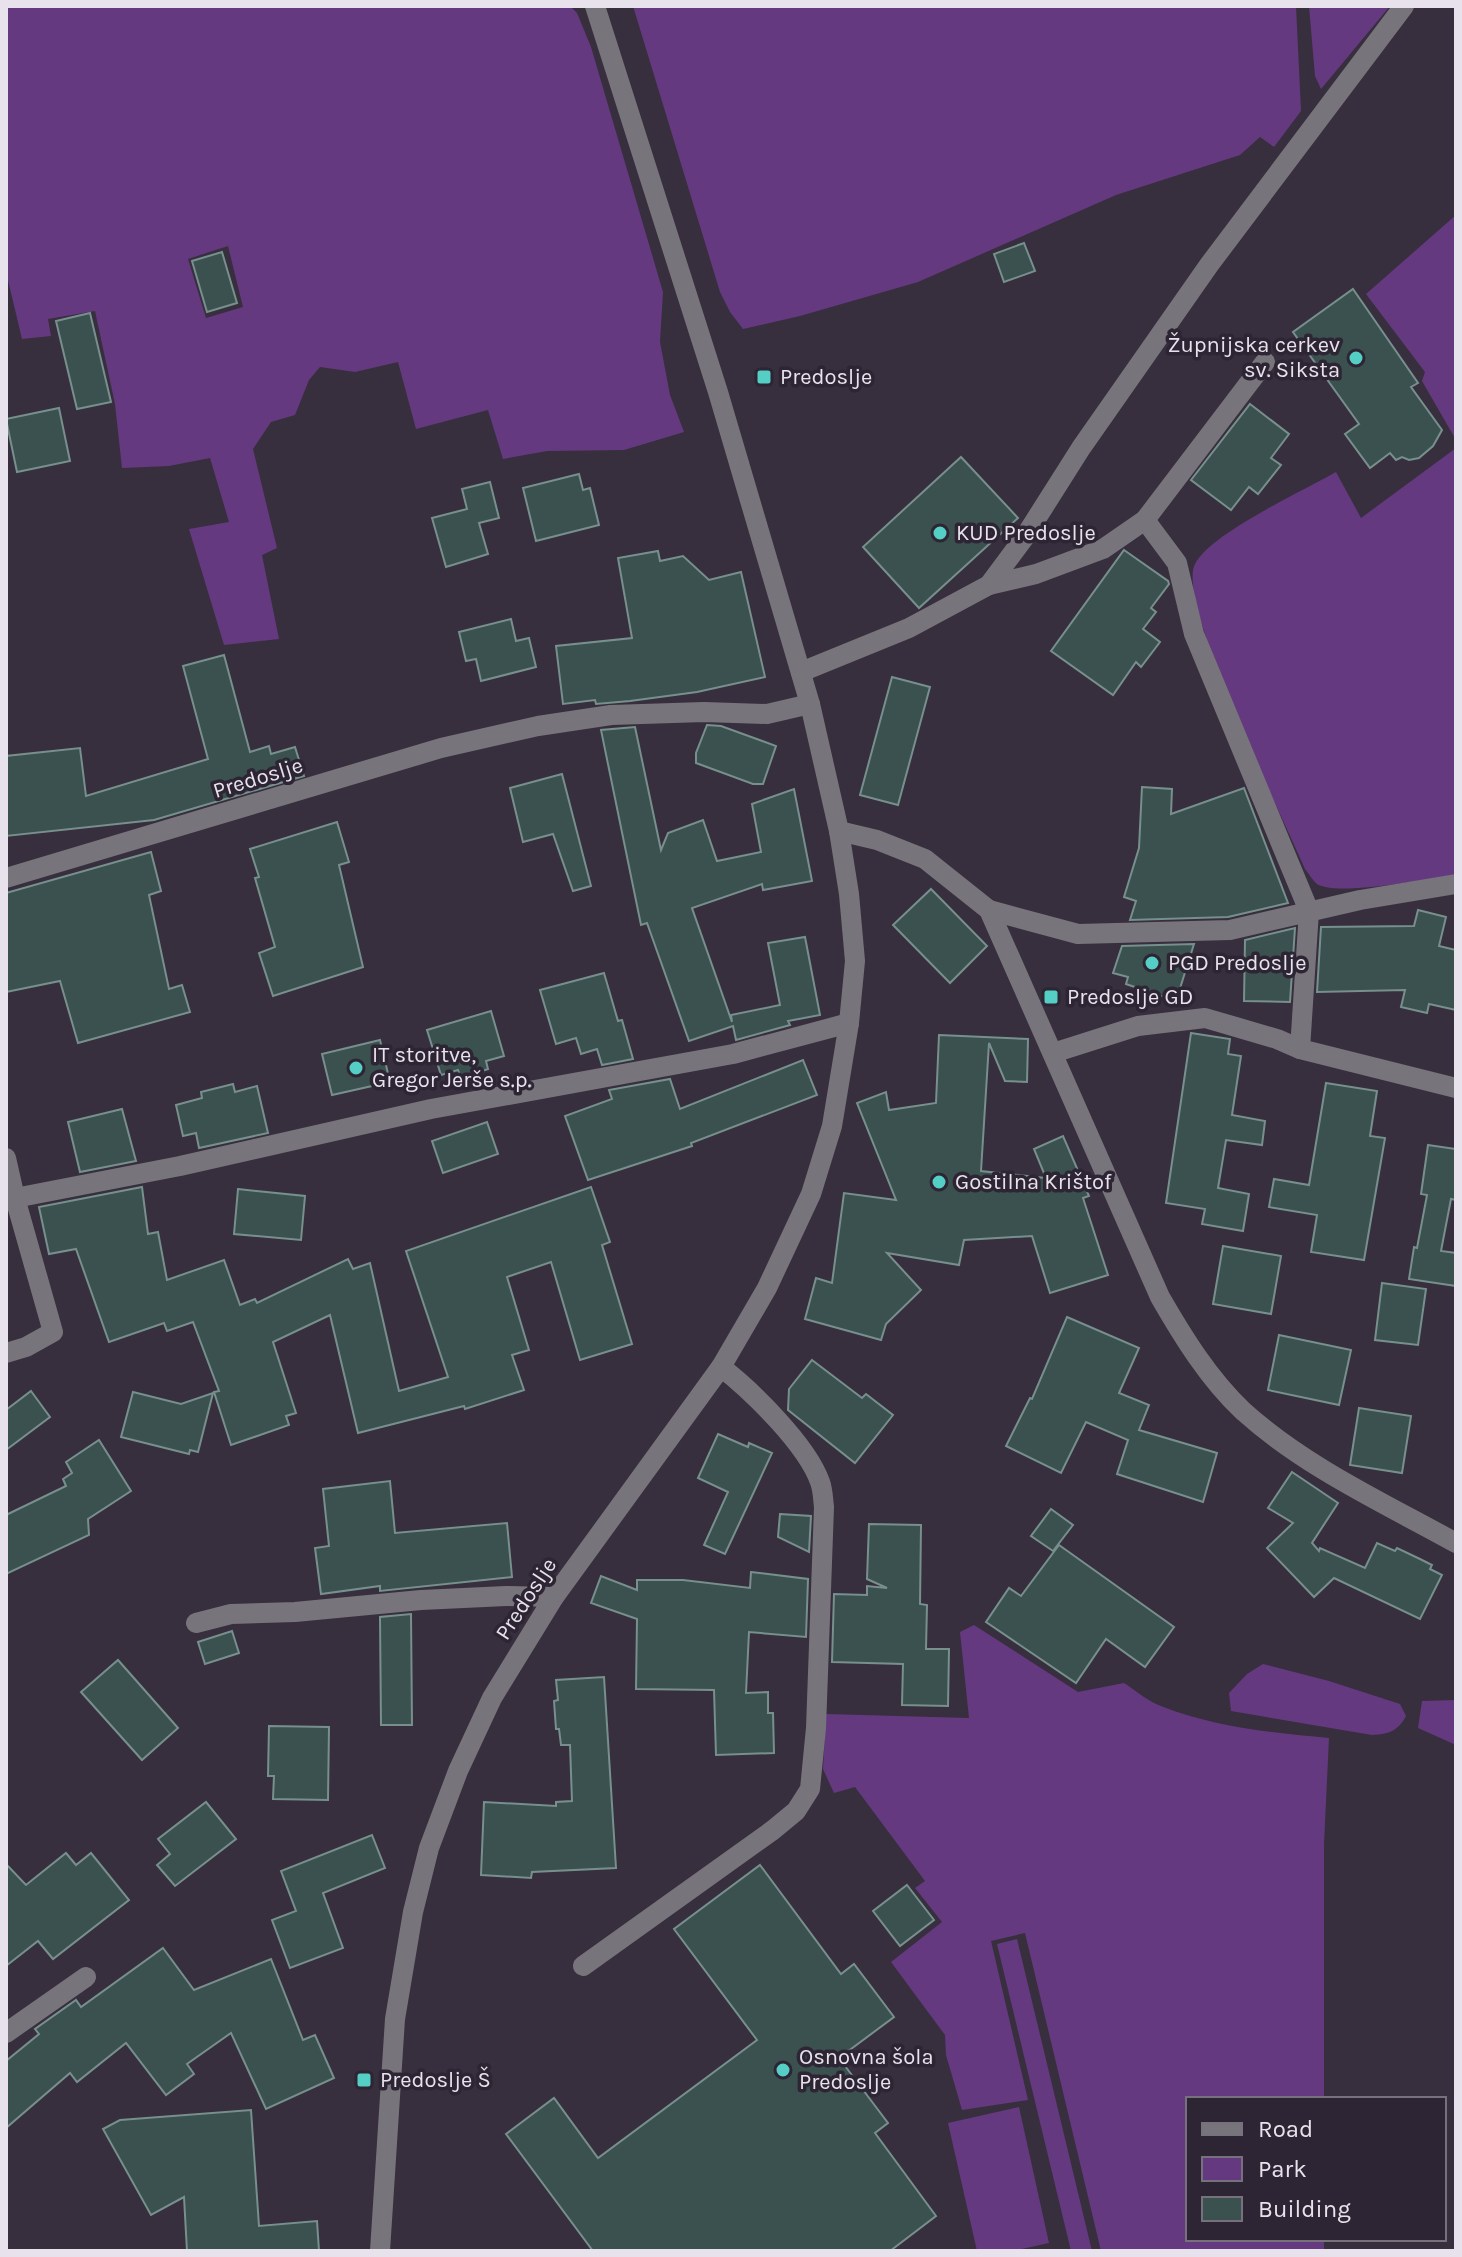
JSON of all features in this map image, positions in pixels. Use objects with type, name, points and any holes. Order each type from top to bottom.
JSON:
[{"type":"street","name":"Predoslje","points":[[380,2251],[395,2019],[413,1912],[429,1848],[458,1771],[492,1698],[554,1597],[721,1367],[767,1288],[811,1194],[832,1126],[849,1023],[855,961],[839,831],[810,704],[718,392],[595,6]]},
{"type":"street","points":[[989,585],[1209,265],[1404,6]]},
{"type":"street","points":[[801,672],[909,628],[989,585],[1036,574],[1103,549],[1145,520],[1265,362]]},
{"type":"street","points":[[1145,520],[1177,563],[1194,634],[1309,911],[1300,1049]]},
{"type":"street","name":"Predoslje","points":[[6,878],[441,748],[538,726],[611,715],[704,712],[767,714],[810,704]]},
{"type":"street","points":[[839,831],[877,840],[925,859],[989,910],[1160,1297],[1186,1342],[1241,1408],[1308,1461],[1456,1543]]},
{"type":"street","points":[[989,910],[1078,934],[1230,930],[1360,900],[1456,884]]},
{"type":"street","points":[[1053,1053],[1138,1026],[1205,1018],[1300,1049],[1456,1088]]},
{"type":"street","points":[[15,1198],[180,1166],[431,1109],[733,1054],[849,1023]]},
{"type":"street","points":[[6,1158],[53,1332],[26,1347],[6,1353]]},
{"type":"street","points":[[583,1966],[773,1830],[796,1811],[810,1789],[816,1728],[821,1602],[824,1507],[821,1484],[812,1465],[754,1393],[721,1367]]},
{"type":"street","points":[[196,1623],[231,1614],[295,1612],[421,1600],[554,1597]]},
{"type":"street","points":[[6,2033],[86,1977]]},
{"type":"green space","points":[[6,6],[570,6],[577,13],[591,47],[663,292],[660,342],[670,395],[684,432],[624,450],[547,451],[503,459],[488,410],[416,429],[398,362],[355,372],[320,367],[309,380],[295,415],[271,422],[253,449],[277,548],[262,555],[279,639],[224,645],[189,529],[229,522],[210,458],[169,466],[122,468],[115,404],[95,311],[48,319],[51,336],[22,339],[6,272]],"holes":[[[228,246],[243,307],[206,318],[188,259]]]},
{"type":"green space","points":[[633,6],[1296,6],[1301,111],[1274,147],[1260,137],[1240,155],[1116,195],[918,282],[743,329],[720,292]]},
{"type":"green space","points":[[1309,6],[1390,6],[1321,89],[1315,76]]},
{"type":"green space","points":[[1456,215],[1456,440],[1422,381],[1425,372],[1366,294]]},
{"type":"green space","points":[[1456,448],[1456,876],[1362,888],[1343,889],[1317,884],[1305,869],[1216,664],[1193,586],[1195,564],[1204,552],[1238,526],[1336,472],[1361,518]]},
{"type":"green space","points":[[974,1625],[1078,1692],[1124,1683],[1156,1704],[1201,1719],[1265,1731],[1329,1738],[1324,1844],[1324,2097],[1186,2097],[1186,2241],[1324,2241],[1324,2251],[1101,2251],[1025,1933],[991,1941],[1028,2100],[962,2110],[946,2055],[945,2035],[891,1962],[942,1922],[915,1888],[925,1881],[855,1787],[834,1793],[823,1769],[826,1714],[969,1718],[960,1632]]},
{"type":"green space","points":[[1263,1664],[1400,1704],[1406,1716],[1392,1731],[1372,1735],[1231,1711],[1229,1693],[1247,1674]]},
{"type":"green space","points":[[1456,1700],[1456,1745],[1418,1728],[1422,1701]]},
{"type":"green space","points":[[1017,1939],[1092,2251],[1071,2251],[997,1944]]},
{"type":"green space","points":[[1019,2107],[1049,2243],[1012,2251],[977,2251],[948,2123]]},
{"type":"building","points":[[1024,243],[1035,271],[1004,282],[994,254]]},
{"type":"building","points":[[222,252],[237,303],[207,312],[192,261]]},
{"type":"building","name":"Župnijska cerkev sv. Siksta","points":[[1353,289],[1418,383],[1411,387],[1442,430],[1433,446],[1419,458],[1409,460],[1402,457],[1396,460],[1390,453],[1370,468],[1345,434],[1359,424],[1293,332]]},
{"type":"building","points":[[90,313],[111,402],[77,409],[56,321]]},
{"type":"building","points":[[1250,404],[1289,434],[1271,458],[1281,465],[1258,494],[1249,487],[1231,510],[1191,480]]},
{"type":"building","points":[[59,408],[70,461],[17,472],[6,419]]},
{"type":"building","name":"KUD Predoslje","points":[[961,457],[1018,518],[919,608],[863,547]]},
{"type":"building","points":[[579,474],[583,490],[590,488],[599,525],[536,541],[523,488]]},
{"type":"building","points":[[490,482],[499,518],[479,523],[488,554],[446,567],[432,518],[467,509],[462,489]]},
{"type":"building","points":[[1124,550],[1169,584],[1151,608],[1156,612],[1143,629],[1160,642],[1141,667],[1136,662],[1113,695],[1051,651]]},
{"type":"building","points":[[658,551],[660,561],[683,556],[709,580],[741,572],[765,677],[697,692],[630,701],[596,704],[595,700],[563,704],[556,646],[632,638],[618,558]]},
{"type":"building","points":[[511,619],[516,641],[529,638],[536,667],[481,681],[476,659],[466,661],[459,632]]},
{"type":"building","points":[[224,655],[250,752],[269,746],[271,754],[295,747],[304,776],[154,820],[6,836],[6,756],[80,748],[86,796],[208,759],[183,666]]},
{"type":"building","points":[[892,677],[930,687],[898,805],[860,795]]},
{"type":"building","points":[[707,725],[721,726],[776,746],[763,784],[753,784],[696,763],[696,753]]},
{"type":"building","points":[[635,727],[661,850],[668,833],[703,820],[717,861],[761,852],[752,804],[794,789],[812,881],[763,890],[762,884],[692,908],[732,1022],[731,1015],[780,1005],[768,943],[805,937],[820,1015],[788,1021],[790,1025],[736,1040],[733,1026],[689,1041],[647,923],[641,925],[601,730]]},
{"type":"building","points":[[562,774],[591,886],[573,891],[553,834],[523,842],[510,788]]},
{"type":"building","points":[[1142,787],[1172,789],[1171,814],[1244,788],[1288,903],[1228,917],[1130,920],[1136,901],[1124,897],[1139,848]]},
{"type":"building","points":[[337,822],[349,862],[339,865],[363,967],[273,996],[259,953],[275,947],[250,849]]},
{"type":"building","points":[[151,852],[161,891],[149,895],[169,989],[182,985],[190,1012],[78,1043],[60,981],[6,992],[6,893]]},
{"type":"building","points":[[931,889],[987,946],[950,983],[893,925]]},
{"type":"building","points":[[1418,910],[1446,917],[1439,946],[1456,950],[1456,1010],[1429,1004],[1427,1013],[1401,1007],[1405,990],[1317,992],[1321,927],[1414,926]]},
{"type":"building","points":[[1295,928],[1290,1002],[1244,1001],[1245,940]]},
{"type":"building","name":"PGD Predoslje","points":[[1194,944],[1176,1001],[1126,984],[1128,977],[1113,973],[1122,946]]},
{"type":"building","points":[[604,973],[633,1059],[602,1065],[597,1049],[581,1054],[576,1038],[556,1044],[540,990]]},
{"type":"building","points":[[491,1011],[504,1056],[486,1061],[488,1069],[461,1078],[458,1070],[441,1075],[427,1030]]},
{"type":"building","points":[[1191,1033],[1230,1039],[1228,1054],[1241,1056],[1232,1115],[1265,1121],[1262,1145],[1226,1140],[1218,1188],[1249,1194],[1243,1231],[1202,1224],[1205,1209],[1166,1203]]},
{"type":"building","points":[[939,1035],[1028,1039],[1027,1082],[1005,1081],[989,1043],[981,1171],[1046,1178],[1034,1149],[1063,1136],[1089,1196],[1083,1198],[1108,1275],[1050,1293],[1032,1236],[964,1240],[959,1265],[887,1253],[921,1290],[886,1324],[881,1340],[805,1319],[816,1278],[832,1283],[844,1193],[896,1200],[857,1103],[886,1092],[889,1110],[936,1103]]},
{"type":"building","name":"IT storitve, Gregor Jerše s.p.","points":[[380,1040],[390,1082],[332,1095],[322,1054]]},
{"type":"building","points":[[803,1060],[817,1095],[691,1143],[692,1146],[588,1180],[565,1116],[612,1099],[609,1090],[670,1079],[680,1109]]},
{"type":"building","points":[[1326,1083],[1377,1091],[1370,1136],[1385,1138],[1364,1260],[1311,1252],[1317,1215],[1269,1207],[1274,1179],[1309,1185]]},
{"type":"building","points":[[233,1084],[235,1092],[257,1086],[268,1133],[199,1148],[196,1133],[183,1136],[176,1105],[202,1098],[201,1092]]},
{"type":"building","points":[[122,1109],[136,1161],[80,1172],[68,1122]]},
{"type":"building","points":[[487,1122],[498,1154],[443,1173],[432,1141]]},
{"type":"building","points":[[1428,1145],[1456,1149],[1456,1200],[1451,1199],[1441,1251],[1456,1253],[1456,1286],[1409,1279],[1427,1195],[1421,1194]]},
{"type":"building","points":[[142,1187],[148,1234],[158,1232],[167,1280],[224,1260],[240,1305],[255,1299],[257,1303],[348,1259],[353,1269],[370,1263],[399,1391],[448,1377],[406,1251],[591,1187],[610,1242],[602,1245],[632,1344],[580,1360],[551,1262],[507,1277],[529,1350],[512,1355],[524,1390],[465,1409],[464,1406],[358,1433],[330,1315],[273,1342],[296,1413],[286,1416],[289,1425],[231,1445],[214,1392],[219,1391],[193,1322],[167,1331],[164,1323],[109,1342],[76,1249],[49,1254],[39,1207]]},
{"type":"building","points":[[238,1189],[305,1196],[301,1240],[234,1234]]},
{"type":"building","points":[[1223,1246],[1281,1256],[1271,1314],[1213,1304]]},
{"type":"building","points":[[1382,1283],[1426,1289],[1418,1345],[1375,1340]]},
{"type":"building","points":[[1067,1317],[1139,1348],[1119,1393],[1149,1405],[1139,1430],[1217,1453],[1203,1502],[1117,1474],[1128,1440],[1086,1422],[1061,1473],[1006,1446],[1032,1399]]},
{"type":"building","points":[[1279,1335],[1351,1350],[1339,1405],[1268,1390]]},
{"type":"building","points":[[812,1360],[862,1398],[866,1394],[893,1415],[855,1463],[788,1410],[789,1389]]},
{"type":"building","points":[[31,1391],[50,1417],[6,1450],[6,1410]]},
{"type":"building","points":[[133,1392],[181,1404],[213,1393],[198,1452],[190,1450],[189,1454],[121,1437]]},
{"type":"building","points":[[1359,1408],[1411,1416],[1402,1473],[1350,1465]]},
{"type":"building","points":[[718,1434],[772,1453],[725,1554],[704,1545],[728,1492],[698,1478]]},
{"type":"building","points":[[99,1440],[131,1491],[88,1519],[89,1535],[6,1574],[6,1515],[66,1486],[63,1479],[72,1473],[66,1462]]},
{"type":"building","points":[[1292,1472],[1338,1503],[1312,1543],[1319,1551],[1320,1548],[1365,1568],[1377,1543],[1420,1559],[1442,1575],[1420,1619],[1334,1578],[1314,1597],[1267,1548],[1293,1523],[1268,1508]]},
{"type":"building","points":[[390,1481],[395,1533],[507,1523],[512,1577],[380,1591],[380,1586],[321,1594],[315,1548],[329,1546],[323,1489]]},
{"type":"building","points":[[1051,1509],[1073,1525],[1053,1551],[1031,1536]]},
{"type":"building","points":[[780,1514],[811,1516],[809,1552],[778,1537]]},
{"type":"building","points":[[869,1524],[921,1525],[920,1604],[927,1605],[926,1649],[949,1649],[948,1706],[902,1705],[903,1664],[832,1662],[834,1594],[867,1595],[867,1586],[887,1588],[867,1579]]},
{"type":"building","points":[[1059,1545],[1174,1627],[1145,1667],[1106,1639],[1076,1683],[986,1622],[1009,1588],[1021,1596]]},
{"type":"building","points":[[751,1572],[808,1579],[806,1637],[749,1632],[746,1693],[768,1692],[768,1713],[773,1713],[774,1753],[716,1755],[714,1690],[636,1689],[637,1619],[591,1603],[601,1576],[637,1590],[637,1580],[683,1580],[750,1588]]},
{"type":"building","points":[[411,1614],[412,1725],[381,1725],[380,1617]]},
{"type":"building","points":[[232,1631],[239,1653],[205,1664],[198,1642]]},
{"type":"building","points":[[118,1660],[178,1728],[142,1760],[81,1692]]},
{"type":"building","points":[[604,1677],[616,1868],[532,1872],[531,1878],[481,1875],[484,1802],[556,1806],[556,1802],[572,1801],[570,1745],[561,1745],[559,1729],[556,1729],[556,1680]]},
{"type":"building","points":[[269,1726],[329,1727],[328,1800],[273,1799],[274,1776],[268,1776]]},
{"type":"building","points":[[206,1802],[236,1839],[175,1886],[157,1865],[170,1854],[158,1839]]},
{"type":"building","points":[[372,1835],[385,1868],[323,1893],[343,1948],[290,1968],[272,1920],[296,1911],[281,1871]]},
{"type":"building","points":[[66,1853],[76,1865],[91,1853],[129,1900],[53,1959],[38,1941],[6,1966],[6,1864],[26,1885]]},
{"type":"building","name":"Osnovna šola Predoslje","points":[[760,1865],[841,1974],[854,1964],[894,2017],[839,2058],[888,2123],[875,2133],[936,2216],[890,2251],[593,2251],[506,2134],[554,2098],[598,2158],[757,2040],[674,1929]]},
{"type":"building","points":[[907,1885],[934,1920],[900,1946],[873,1911]]},
{"type":"building","points":[[163,1948],[194,1990],[271,1959],[303,2040],[315,2035],[334,2078],[266,2109],[231,2033],[187,2064],[194,2074],[166,2095],[126,2043],[77,2082],[70,2073],[6,2128],[6,2061],[39,2034],[35,2029],[76,2000],[81,2007]]},
{"type":"building","points":[[251,2110],[259,2226],[317,2221],[319,2251],[187,2251],[184,2197],[151,2215],[103,2129],[120,2120]]},
{"type":"place","name":"Župnijska cerkev sv. Siksta","points":[[1356,358]]},
{"type":"place","name":"Predoslje","points":[[764,377]]},
{"type":"place","name":"KUD Predoslje","points":[[940,533]]},
{"type":"place","name":"PGD Predoslje","points":[[1152,963]]},
{"type":"place","name":"Predoslje GD","points":[[1051,997]]},
{"type":"place","name":"IT storitve, Gregor Jerše s.p.","points":[[356,1068]]},
{"type":"place","name":"Gostilna Krištof","points":[[939,1182]]},
{"type":"place","name":"Osnovna šola Predoslje","points":[[783,2070]]},
{"type":"place","name":"Predoslje Š","points":[[364,2080]]}]
